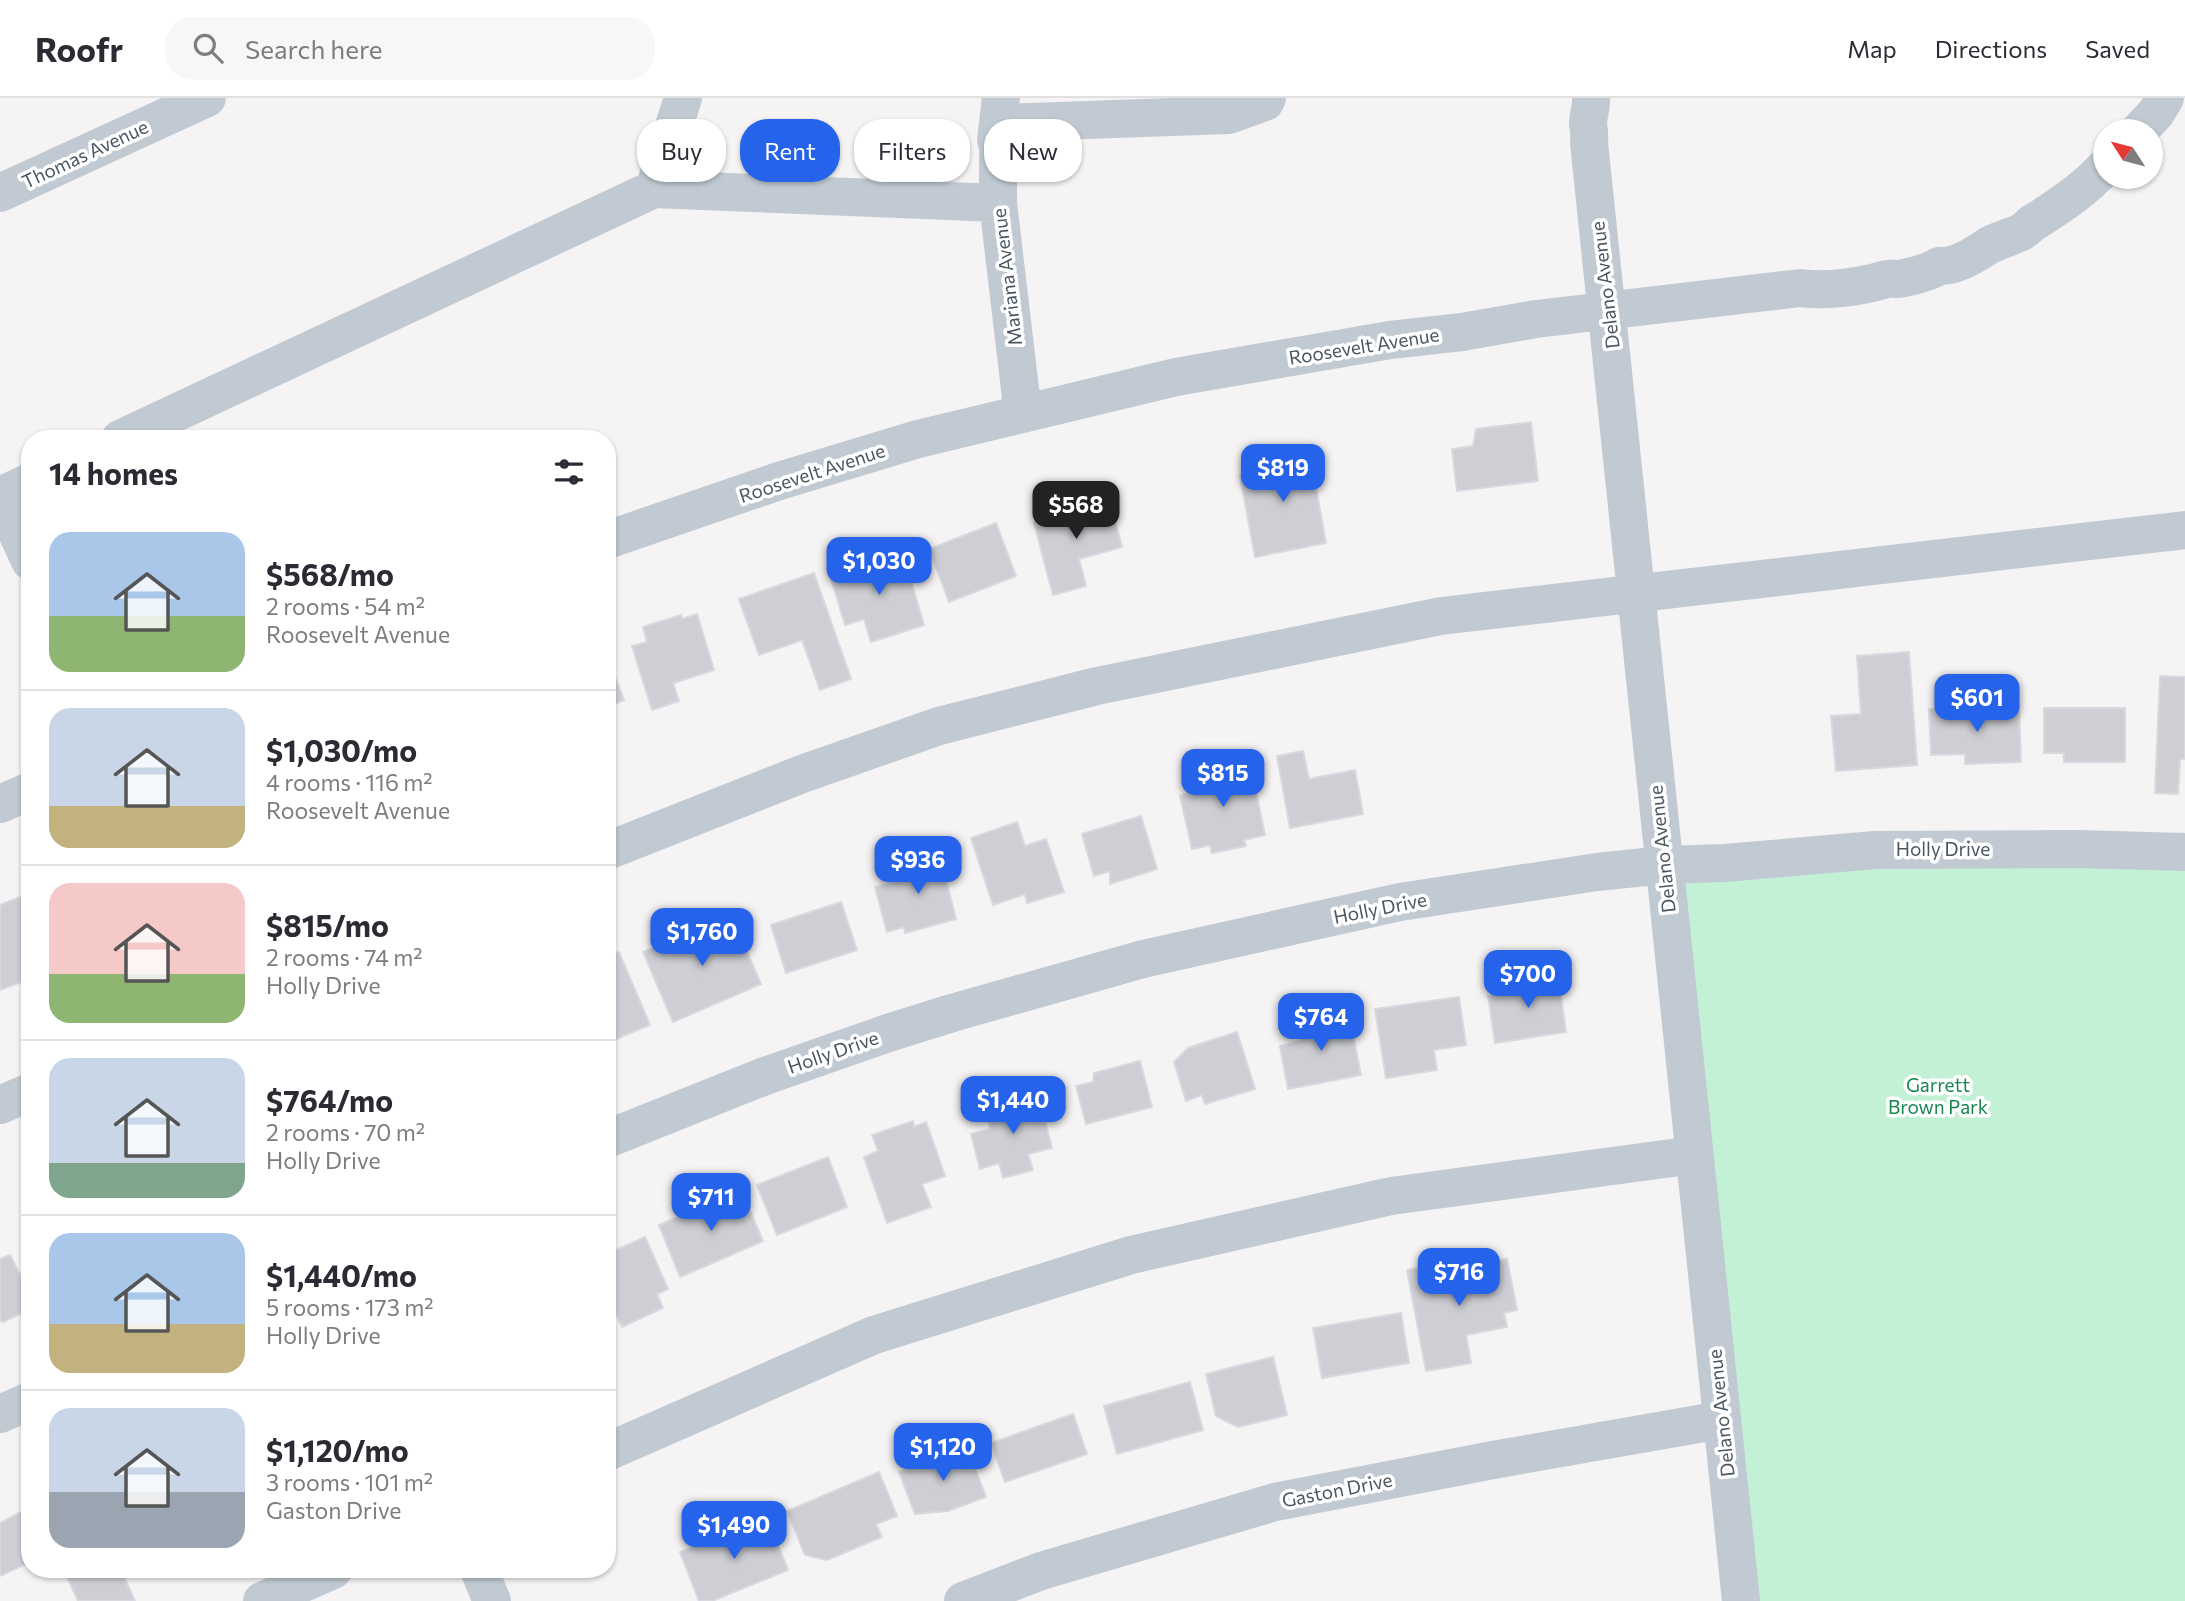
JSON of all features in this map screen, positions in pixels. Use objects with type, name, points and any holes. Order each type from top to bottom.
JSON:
[{"type":"street","name":"Thomas Avenue","points":[[0,193],[207,98]]},
{"type":"street","points":[[653,188],[682,98]]},
{"type":"street","points":[[1000,110],[1229,115],[1265,102],[1267,98]]},
{"type":"street","name":"Delano Avenue","points":[[1591,98],[1589,144],[1741,1601]]},
{"type":"street","points":[[2150,119],[2165,98]]},
{"type":"street","name":"Mariana Avenue","points":[[1000,110],[996,140],[998,203],[1023,414]]},
{"type":"street","name":"Roosevelt Avenue","points":[[616,537],[779,481],[918,439],[1176,377],[1390,340],[1608,310],[1801,288],[1818,290],[1856,287],[1864,283],[1879,284],[1888,279],[1902,279],[1983,252],[1989,246],[2024,231],[2074,196],[2093,178]]},
{"type":"street","points":[[139,430],[653,188],[998,203]]},
{"type":"street","points":[[21,486],[0,496],[21,542]]},
{"type":"street","points":[[616,847],[802,774],[939,726],[1097,686],[1441,616],[2185,530]]},
{"type":"street","points":[[0,804],[21,795]]},
{"type":"street","name":"Holly Drive","points":[[616,1135],[765,1076],[888,1033],[1143,959],[1400,902],[1597,872],[1894,849],[2185,852]]},
{"type":"street","points":[[0,1105],[21,1096]]},
{"type":"street","points":[[616,1448],[874,1335],[1131,1255],[1391,1196],[1694,1156]]},
{"type":"street","points":[[0,1414],[21,1405]]},
{"type":"street","name":"Gaston Drive","points":[[963,1601],[1041,1571],[1275,1502],[1721,1420]]},
{"type":"street","points":[[262,1601],[315,1578]]},
{"type":"street","points":[[482,1578],[492,1601]]},
{"type":"green space","name":"Garrett Brown Park","points":[[2185,852],[2185,1601],[1747,1601],[1664,865]]},
{"type":"building","points":[[1531,422],[1538,481],[1457,491],[1452,449],[1473,446],[1476,429]]},
{"type":"building","points":[[1292,451],[1293,457],[1310,454],[1326,543],[1255,557],[1240,476],[1254,473],[1252,459]]},
{"type":"building","points":[[1108,494],[1122,547],[1079,559],[1086,586],[1053,595],[1034,523],[1067,515],[1065,505]]},
{"type":"building","points":[[996,523],[1016,576],[949,602],[929,549]]},
{"type":"building","points":[[903,553],[924,625],[871,642],[864,619],[845,625],[830,575]]},
{"type":"building","points":[[814,573],[851,679],[820,690],[802,640],[759,655],[739,599]]},
{"type":"building","points":[[697,614],[714,670],[673,683],[679,701],[652,710],[632,646],[647,642],[643,627],[681,615],[682,619]]},
{"type":"building","points":[[1909,652],[1917,765],[1836,771],[1831,716],[1861,714],[1857,656]]},
{"type":"building","points":[[2160,676],[2185,677],[2185,759],[2180,759],[2178,794],[2155,793]]},
{"type":"building","points":[[616,680],[624,700],[616,703]]},
{"type":"building","points":[[2019,705],[2021,762],[1965,764],[1965,754],[1931,755],[1929,709]]},
{"type":"building","points":[[2044,708],[2125,708],[2125,762],[2064,762],[2064,753],[2044,753]]},
{"type":"building","points":[[1303,751],[1309,779],[1355,770],[1363,814],[1290,828],[1277,756]]},
{"type":"building","points":[[1250,763],[1265,835],[1244,840],[1246,846],[1212,853],[1210,845],[1192,849],[1180,796],[1190,793],[1186,777]]},
{"type":"building","points":[[1141,816],[1157,869],[1110,884],[1110,871],[1094,876],[1082,834]]},
{"type":"building","points":[[1017,822],[1025,846],[1046,839],[1064,892],[1027,903],[1025,894],[993,905],[971,838]]},
{"type":"building","points":[[938,848],[956,919],[905,933],[904,927],[887,932],[875,887],[910,878],[905,857]]},
{"type":"building","points":[[20,897],[21,900],[21,982],[0,990],[0,905]]},
{"type":"building","points":[[841,902],[857,950],[786,973],[771,925]]},
{"type":"building","points":[[731,915],[761,984],[673,1022],[643,952]]},
{"type":"building","points":[[619,952],[650,1025],[616,1039],[616,953]]},
{"type":"building","points":[[1558,975],[1566,1032],[1495,1043],[1488,996],[1507,994],[1505,982]]},
{"type":"building","points":[[1459,997],[1466,1045],[1434,1050],[1437,1070],[1386,1078],[1375,1009]]},
{"type":"building","points":[[1349,1015],[1361,1075],[1288,1089],[1280,1046],[1300,1041],[1296,1025]]},
{"type":"building","points":[[1237,1032],[1255,1089],[1205,1104],[1202,1095],[1186,1101],[1174,1062],[1188,1048]]},
{"type":"building","points":[[1140,1061],[1152,1107],[1086,1124],[1076,1086],[1093,1082],[1094,1073]]},
{"type":"building","points":[[1038,1094],[1052,1148],[1028,1154],[1033,1170],[1003,1178],[999,1163],[980,1169],[971,1134],[990,1129],[985,1108]]},
{"type":"building","points":[[913,1121],[914,1127],[926,1122],[945,1176],[922,1184],[931,1207],[887,1223],[864,1157],[878,1151],[872,1135]]},
{"type":"building","points":[[828,1157],[847,1207],[777,1235],[757,1185]]},
{"type":"building","points":[[741,1190],[763,1241],[680,1277],[659,1225]]},
{"type":"building","points":[[645,1237],[668,1289],[657,1294],[663,1308],[622,1327],[616,1314],[616,1250]]},
{"type":"building","points":[[10,1255],[21,1277],[21,1313],[3,1322],[0,1320],[0,1259]]},
{"type":"building","points":[[1507,1259],[1517,1310],[1504,1313],[1507,1327],[1466,1335],[1471,1363],[1426,1371],[1407,1270],[1438,1264],[1440,1272]]},
{"type":"building","points":[[1401,1313],[1409,1363],[1322,1378],[1313,1328]]},
{"type":"building","points":[[1273,1357],[1287,1415],[1238,1427],[1216,1416],[1206,1374]]},
{"type":"building","points":[[1190,1382],[1203,1430],[1117,1454],[1104,1406]]},
{"type":"building","points":[[1073,1414],[1087,1454],[1005,1482],[991,1443]]},
{"type":"building","points":[[967,1447],[986,1497],[948,1511],[915,1514],[899,1472]]},
{"type":"building","points":[[879,1472],[897,1516],[876,1524],[882,1537],[827,1560],[805,1555],[787,1511]]},
{"type":"building","points":[[21,1512],[21,1566],[0,1576],[0,1523]]},
{"type":"building","points":[[767,1517],[788,1570],[712,1601],[699,1601],[680,1552]]},
{"type":"building","points":[[68,1578],[125,1578],[135,1601],[78,1601]]}]
